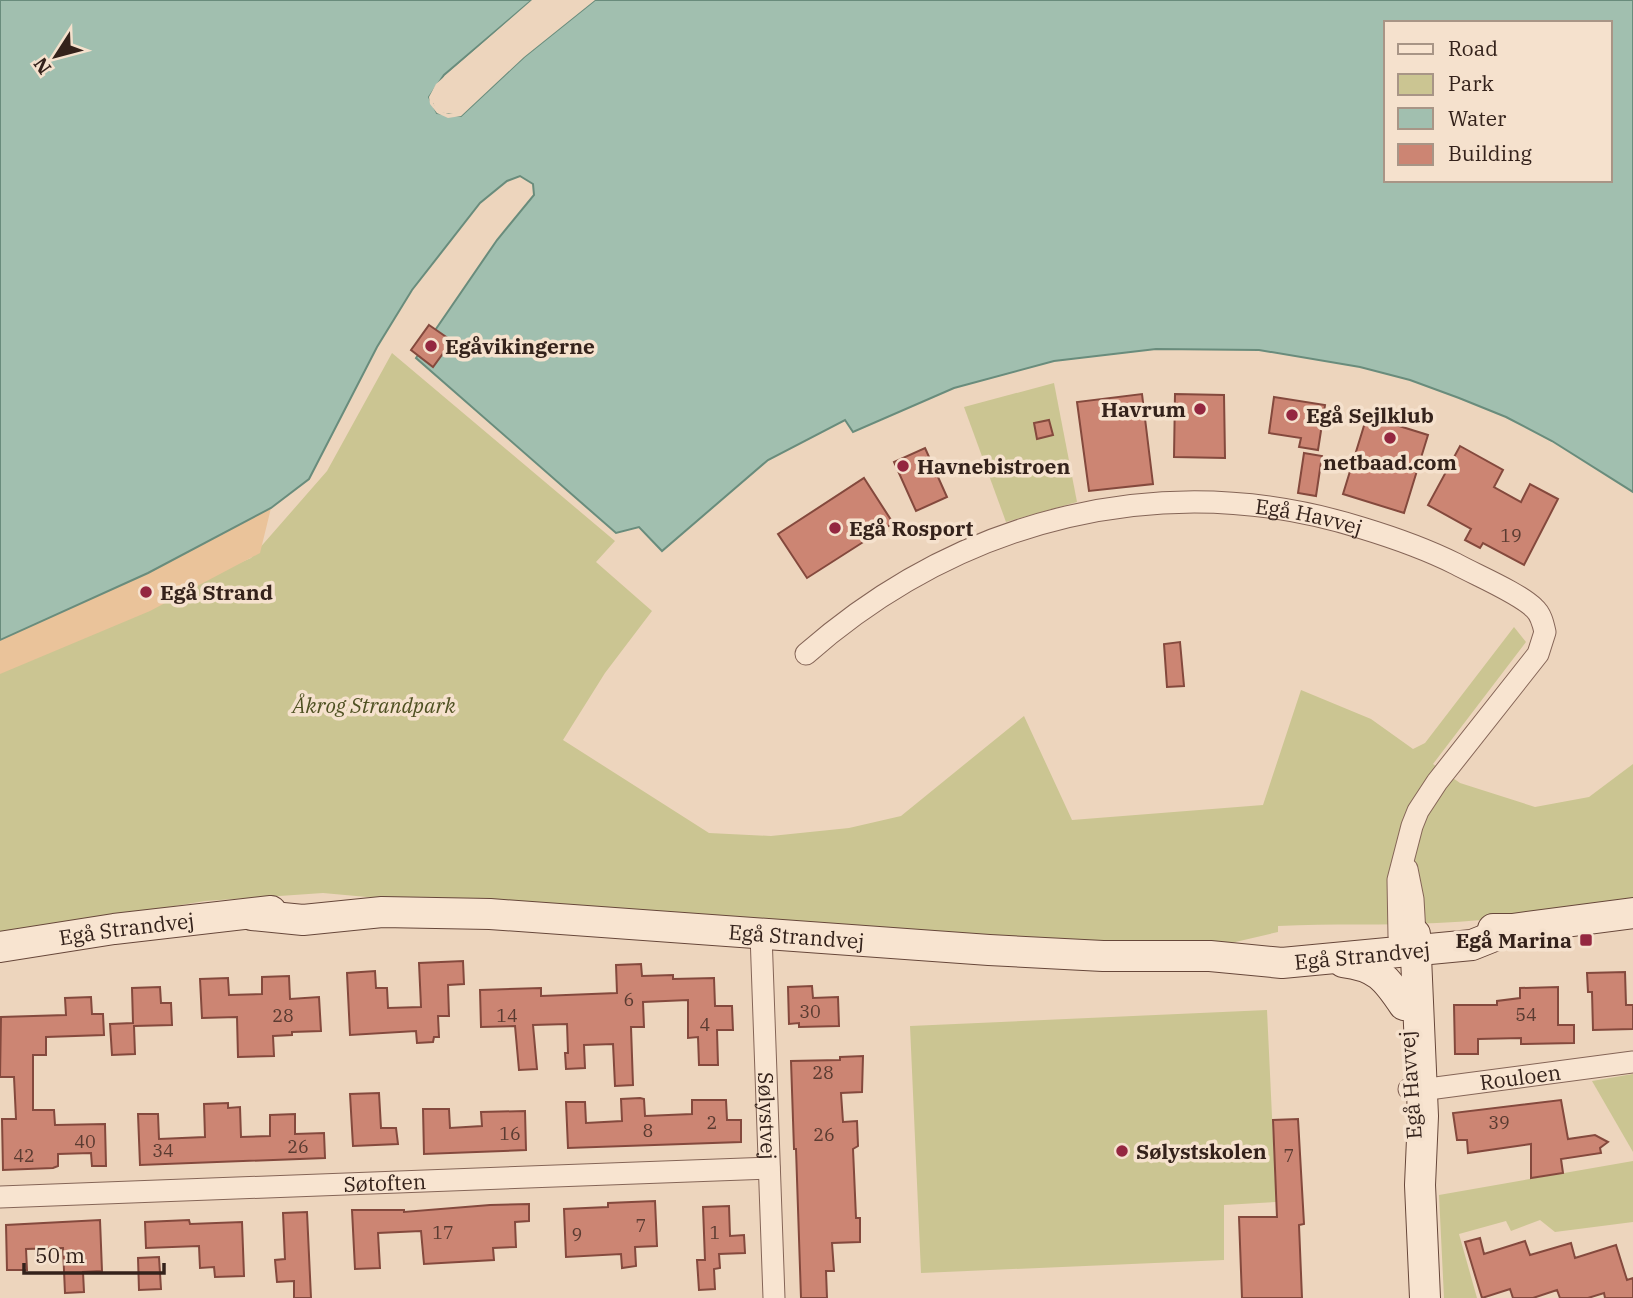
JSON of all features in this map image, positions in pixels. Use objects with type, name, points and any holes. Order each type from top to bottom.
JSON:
[{"type":"street","name":"Egå Havvej","points":[[806,654],[858,611],[931,566],[1005,534],[1084,513],[1164,502],[1246,503],[1326,516],[1403,540],[1445,558],[1529,604],[1539,615],[1545,632],[1538,654],[1437,782],[1418,811],[1407,843],[1405,861],[1413,899],[1404,1005],[1415,1089]]},
{"type":"street","name":"Egå Strandvej","points":[[0,947],[167,922],[252,915],[303,905],[324,904],[382,912],[490,914],[1044,953],[1210,956],[1408,944],[1472,945],[1512,929],[1633,913]]},
{"type":"street","name":"Sølystvej","points":[[761,934],[774,1298]]},
{"type":"street","name":"Egå Havvej","points":[[1408,944],[1425,1298]]},
{"type":"street","name":"Egå Strandvej","points":[[1210,956],[1282,963],[1408,944]]},
{"type":"street","points":[[1314,960],[1369,968],[1385,978],[1404,1005]]},
{"type":"street","name":"Rouloen","points":[[1415,1089],[1633,1062]]},
{"type":"street","name":"Søtoften","points":[[0,1197],[769,1168]]},
{"type":"green space","name":"Åkrog Strandpark","points":[[392,353],[615,541],[596,562],[652,611],[605,673],[563,740],[709,833],[771,836],[849,828],[901,816],[1024,716],[1072,820],[1263,805],[1301,690],[1371,719],[1413,749],[1425,743],[1514,627],[1526,642],[1433,764],[1460,783],[1535,807],[1589,797],[1633,764],[1633,899],[1462,922],[1278,926],[1278,932],[1231,943],[1104,944],[323,893],[205,901],[0,935],[0,665],[251,558],[327,471]]},
{"type":"green space","points":[[1054,383],[1077,502],[1006,522],[964,407]]},
{"type":"green space","name":"Sølystskolen","points":[[1267,1010],[1276,1202],[1224,1205],[1224,1260],[921,1273],[910,1026]]},
{"type":"green space","points":[[1633,1074],[1633,1152],[1592,1081]]},
{"type":"green space","points":[[1633,1161],[1633,1222],[1555,1232],[1540,1220],[1511,1231],[1506,1221],[1459,1234],[1477,1298],[1444,1298],[1439,1195]]},
{"type":"sand","name":"Egå Strand","points":[[271,508],[260,553],[150,611],[0,674],[0,640],[148,573]]},
{"type":"water","points":[[0,0],[532,0],[444,75],[429,97],[437,113],[461,116],[524,57],[595,0],[1633,0],[1633,492],[1552,441],[1506,417],[1410,380],[1360,367],[1259,350],[1156,349],[1054,361],[954,388],[853,432],[845,420],[768,460],[662,551],[639,527],[616,533],[416,358],[497,240],[534,195],[533,184],[520,176],[507,181],[480,203],[412,290],[377,347],[309,479],[271,508],[148,573],[0,640]]},
{"type":"pier","points":[[535,0],[439,86],[433,103],[439,111],[460,113],[551,29],[589,0],[595,0],[524,57],[461,116],[448,118],[437,113],[430,104],[429,97],[436,84]]},
{"type":"building","name":"Egåvikingerne","points":[[429,325],[452,341],[433,367],[411,350]]},
{"type":"building","points":[[1142,394],[1153,484],[1089,491],[1077,402]]},
{"type":"building","points":[[1175,394],[1224,395],[1225,458],[1174,457]]},
{"type":"building","points":[[1274,397],[1325,405],[1318,450],[1299,447],[1301,438],[1269,433]]},
{"type":"building","points":[[1367,416],[1428,435],[1404,513],[1343,494]]},
{"type":"building","points":[[1049,420],[1053,435],[1037,439],[1034,423]]},
{"type":"building","points":[[1460,446],[1503,470],[1494,487],[1521,502],[1530,484],[1558,499],[1524,565],[1483,543],[1480,548],[1465,540],[1471,529],[1428,505]]},
{"type":"building","points":[[925,448],[947,497],[916,511],[894,462]]},
{"type":"building","points":[[1304,453],[1322,456],[1316,496],[1298,493]]},
{"type":"building","name":"Egå Rosport","points":[[864,478],[893,523],[807,578],[778,534]]},
{"type":"building","points":[[1180,642],[1184,686],[1167,687],[1164,644]]},
{"type":"building","points":[[463,961],[464,984],[448,985],[449,1016],[438,1016],[439,1037],[434,1037],[433,1042],[417,1043],[416,1031],[350,1035],[347,973],[375,971],[376,988],[387,988],[388,1008],[421,1007],[419,963]]},
{"type":"building","points":[[641,964],[642,976],[673,975],[673,979],[714,978],[715,1006],[732,1006],[733,1030],[717,1030],[718,1065],[699,1065],[698,1037],[688,1038],[688,1000],[643,1002],[644,1027],[631,1027],[633,1085],[615,1086],[613,1044],[584,1045],[585,1068],[566,1069],[567,1024],[533,1025],[537,1069],[519,1070],[515,1026],[481,1027],[480,990],[541,988],[541,996],[617,993],[616,965]]},
{"type":"building","points":[[1625,972],[1626,1005],[1633,1005],[1633,1029],[1593,1030],[1592,992],[1588,992],[1587,973]]},
{"type":"building","points":[[289,976],[290,999],[319,997],[321,1031],[273,1036],[274,1056],[238,1057],[237,1017],[202,1018],[200,979],[228,978],[229,995],[262,994],[262,977]]},
{"type":"building","points":[[812,986],[813,998],[838,997],[839,1026],[799,1027],[799,1023],[789,1024],[788,987]]},
{"type":"building","points":[[160,987],[161,1003],[171,1003],[172,1025],[134,1026],[135,1054],[112,1055],[110,1024],[133,1023],[132,988]]},
{"type":"building","points":[[1558,987],[1558,1025],[1574,1025],[1574,1043],[1521,1044],[1521,1038],[1478,1039],[1478,1054],[1455,1054],[1454,1005],[1497,1005],[1497,1001],[1520,998],[1520,988]]},
{"type":"building","points":[[91,997],[92,1014],[103,1014],[104,1035],[46,1037],[46,1055],[33,1055],[33,1110],[54,1110],[55,1125],[105,1124],[106,1166],[92,1166],[91,1153],[58,1154],[58,1166],[53,1168],[3,1170],[2,1119],[16,1119],[14,1077],[0,1077],[1,1017],[66,1015],[65,998]]},
{"type":"building","points":[[863,1056],[862,1092],[841,1093],[843,1122],[857,1121],[858,1146],[853,1149],[856,1218],[860,1218],[860,1242],[832,1243],[834,1271],[826,1271],[827,1298],[801,1298],[791,1061],[840,1060],[840,1057]]},
{"type":"building","points":[[379,1093],[381,1128],[396,1128],[398,1144],[353,1146],[350,1094]]},
{"type":"building","points":[[621,1099],[644,1099],[645,1116],[692,1114],[692,1100],[726,1100],[727,1120],[741,1120],[741,1142],[568,1148],[566,1102],[585,1102],[586,1123],[622,1121]]},
{"type":"building","points":[[1561,1100],[1568,1139],[1595,1135],[1608,1142],[1600,1148],[1601,1153],[1561,1159],[1563,1173],[1531,1178],[1531,1144],[1468,1153],[1467,1140],[1457,1140],[1453,1113]]},
{"type":"building","points":[[228,1103],[228,1108],[240,1107],[241,1137],[270,1136],[270,1115],[295,1114],[295,1134],[324,1133],[325,1158],[140,1165],[138,1114],[158,1114],[159,1139],[205,1137],[204,1104]]},
{"type":"building","points":[[423,1109],[449,1109],[450,1128],[482,1126],[481,1112],[525,1111],[526,1150],[424,1154]]},
{"type":"building","points":[[1298,1119],[1304,1224],[1299,1225],[1302,1298],[1242,1298],[1239,1217],[1277,1217],[1273,1120]]},
{"type":"building","points":[[655,1201],[657,1246],[635,1247],[636,1266],[622,1268],[621,1254],[566,1257],[564,1209],[608,1207],[608,1203]]},
{"type":"building","points":[[529,1204],[529,1221],[515,1222],[516,1247],[493,1248],[494,1260],[424,1264],[421,1231],[378,1233],[380,1268],[355,1269],[352,1210],[404,1212]]},
{"type":"building","points":[[729,1206],[730,1236],[744,1235],[745,1253],[719,1254],[720,1268],[714,1269],[715,1289],[699,1290],[697,1260],[705,1260],[703,1207]]},
{"type":"building","points":[[307,1212],[311,1298],[294,1298],[294,1281],[277,1282],[275,1260],[285,1259],[283,1213]]},
{"type":"building","points":[[100,1220],[102,1271],[83,1272],[84,1292],[65,1293],[63,1248],[26,1249],[27,1270],[7,1270],[6,1225]]},
{"type":"building","points":[[189,1220],[190,1224],[242,1222],[244,1276],[215,1277],[214,1267],[200,1268],[199,1246],[146,1248],[145,1222]]},
{"type":"building","points":[[1480,1238],[1484,1254],[1525,1241],[1530,1255],[1571,1243],[1575,1258],[1616,1245],[1627,1280],[1633,1278],[1633,1298],[1605,1298],[1604,1293],[1588,1298],[1560,1298],[1557,1290],[1533,1298],[1513,1298],[1510,1289],[1482,1298],[1465,1242]]},
{"type":"building","points":[[159,1257],[161,1289],[139,1290],[138,1258]]},
{"type":"place","name":"Egåvikingerne","points":[[431,346]]},
{"type":"place","name":"Havrum","points":[[1200,409]]},
{"type":"place","name":"Egå Sejlklub","points":[[1292,415]]},
{"type":"place","name":"netbaad.com","points":[[1390,438]]},
{"type":"place","name":"Havnebistroen","points":[[903,466]]},
{"type":"place","name":"Egå Rosport","points":[[835,528]]},
{"type":"place","name":"Egå Strand","points":[[146,592]]},
{"type":"place","name":"Egå Marina","points":[[1586,940]]},
{"type":"place","name":"Sølystskolen","points":[[1122,1151]]}]
